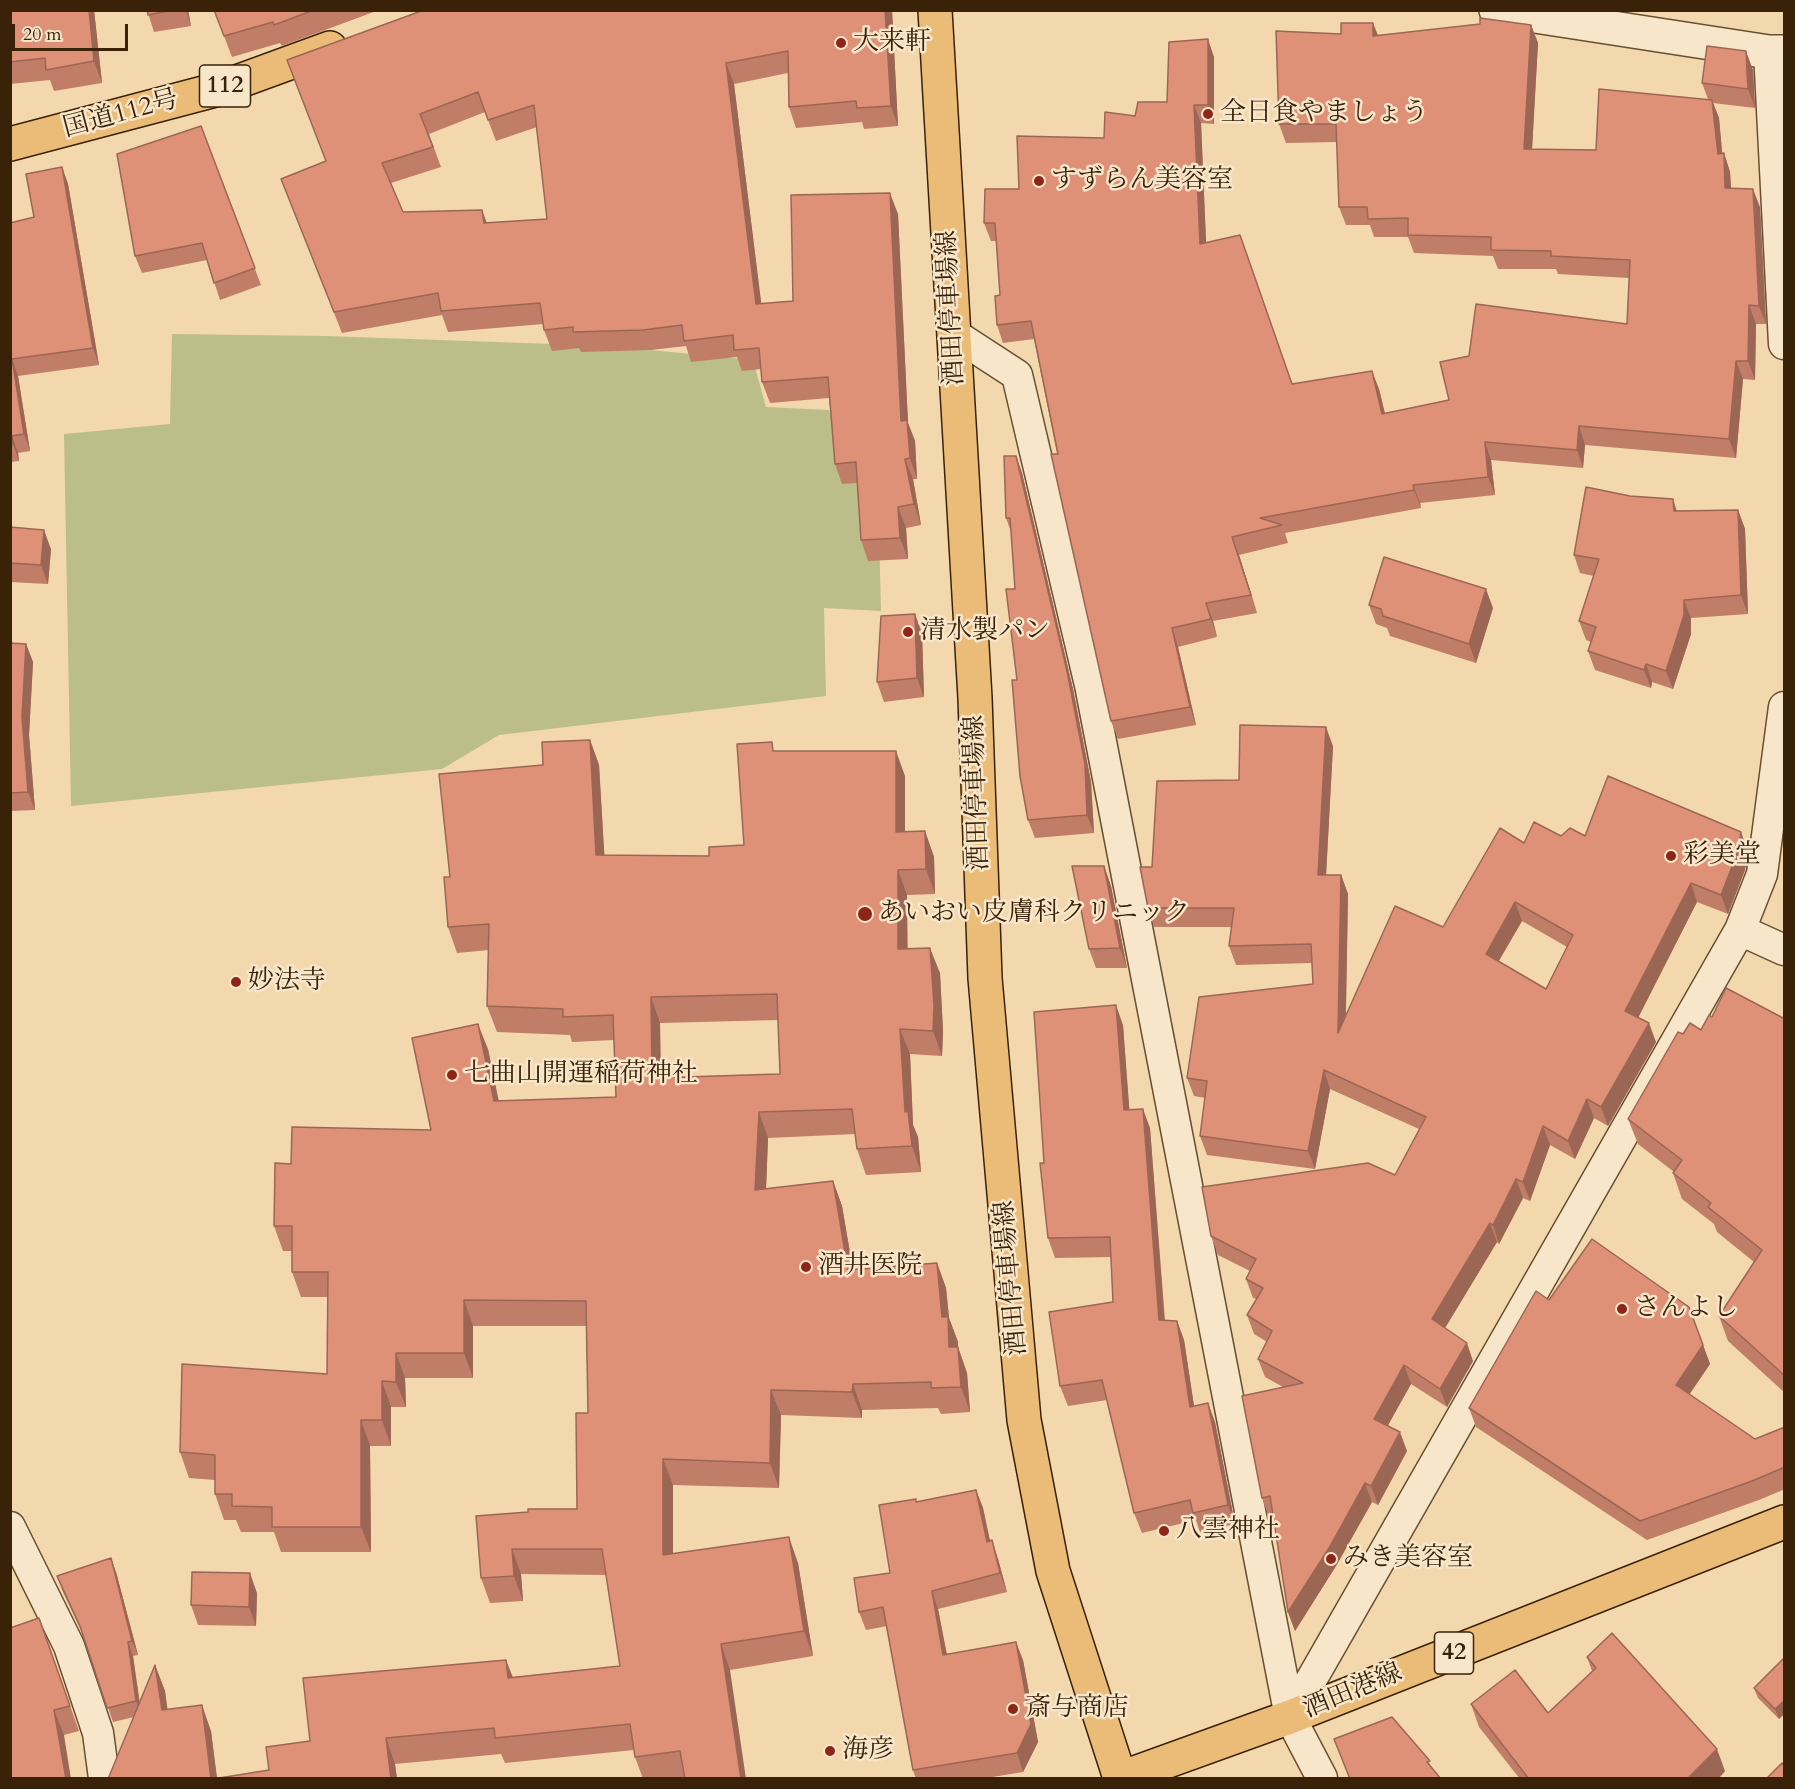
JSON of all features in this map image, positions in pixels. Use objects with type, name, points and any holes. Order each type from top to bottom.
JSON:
[{"type":"main road","name":"酒田停車場線","points":[[935,10],[975,698],[985,978],[1024,1419],[1053,1571],[1120,1779]]},
{"type":"main road","name":"国道112号","points":[[10,144],[215,90],[358,38]]},
{"type":"main road","name":"酒田港線","points":[[1120,1779],[1290,1717],[1785,1522]]},
{"type":"street","points":[[1496,10],[1777,52],[1785,344]]},
{"type":"street","points":[[954,334],[1017,375],[1090,685],[1290,1717],[1322,1779]]},
{"type":"street","points":[[1290,1717],[1740,930],[1762,874],[1785,707]]},
{"type":"street","points":[[1740,930],[1785,950]]},
{"type":"street","points":[[10,1527],[69,1646],[98,1733],[104,1779]]},
{"type":"green space","points":[[172,334],[326,336],[609,346],[753,360],[766,407],[829,410],[839,446],[858,471],[879,532],[881,611],[824,608],[826,696],[499,735],[442,769],[71,806],[64,434],[170,424]]},
{"type":"building","points":[[10,10],[89,10],[94,61],[46,70],[45,58],[10,62]]},
{"type":"building","points":[[147,10],[173,10],[148,15]]},
{"type":"building","points":[[214,10],[314,10],[274,25],[273,22],[224,36]]},
{"type":"building","points":[[424,10],[885,10],[891,106],[857,108],[856,101],[789,107],[788,51],[726,63],[756,304],[793,301],[791,195],[890,193],[901,421],[907,420],[910,458],[905,459],[914,504],[898,507],[900,538],[861,540],[856,462],[835,464],[828,377],[762,382],[759,348],[734,350],[733,335],[684,341],[682,325],[643,330],[573,332],[573,327],[544,330],[540,303],[441,311],[438,293],[334,312],[281,179],[326,161],[287,60]],"holes":[[[478,92],[488,120],[534,105],[547,219],[484,223],[482,210],[403,212],[382,163],[433,147],[420,114]]]},
{"type":"building","points":[[1480,18],[1531,25],[1524,149],[1596,150],[1599,89],[1712,100],[1718,154],[1724,153],[1725,188],[1753,189],[1759,306],[1749,305],[1748,361],[1736,361],[1729,439],[1579,426],[1577,450],[1485,442],[1488,477],[1413,485],[1414,490],[1260,518],[1282,525],[1232,537],[1251,595],[1206,603],[1211,619],[1172,628],[1190,707],[1111,721],[1051,454],[1058,454],[1031,321],[997,325],[995,296],[1000,295],[995,223],[984,223],[985,189],[1019,189],[1017,136],[1104,138],[1105,112],[1135,116],[1138,102],[1167,102],[1169,42],[1208,39],[1208,105],[1194,105],[1200,244],[1240,235],[1292,384],[1372,371],[1382,414],[1449,400],[1440,362],[1469,356],[1476,304],[1627,324],[1630,260],[1551,256],[1551,251],[1491,250],[1491,237],[1408,235],[1408,218],[1368,219],[1367,207],[1339,207],[1336,124],[1279,124],[1276,31],[1341,34],[1341,23],[1373,23],[1373,36],[1480,24]]},
{"type":"building","points":[[1707,46],[1746,51],[1748,89],[1702,83]]},
{"type":"building","points":[[201,126],[255,268],[214,283],[202,243],[135,256],[117,154]]},
{"type":"building","points":[[62,167],[93,348],[12,359],[24,434],[12,436],[13,444],[10,445],[10,223],[34,217],[26,174]]},
{"type":"building","points":[[1004,456],[1016,456],[1067,671],[1085,764],[1087,815],[1028,820],[1020,776],[1012,680],[1017,680],[1006,589],[1015,589],[1010,518],[1006,518]]},
{"type":"building","points":[[1586,487],[1630,496],[1673,499],[1674,511],[1738,510],[1741,595],[1684,600],[1684,615],[1666,671],[1646,664],[1644,670],[1588,651],[1596,627],[1579,621],[1599,559],[1574,555]]},
{"type":"building","points":[[10,527],[44,530],[41,565],[10,563]]},
{"type":"building","points":[[1384,557],[1486,589],[1469,644],[1383,616],[1381,609],[1369,605]]},
{"type":"building","points":[[915,614],[917,678],[877,682],[881,616]]},
{"type":"building","points":[[10,643],[26,644],[22,717],[28,792],[10,793]]},
{"type":"building","points":[[1240,725],[1326,727],[1318,875],[1341,875],[1338,1033],[1395,906],[1443,927],[1500,828],[1524,843],[1534,822],[1561,836],[1570,828],[1585,836],[1608,776],[1741,832],[1738,851],[1721,895],[1691,883],[1625,1011],[1649,1023],[1601,1107],[1587,1099],[1568,1141],[1543,1126],[1523,1182],[1516,1179],[1493,1225],[1490,1223],[1432,1319],[1467,1343],[1440,1389],[1404,1365],[1374,1419],[1400,1432],[1371,1486],[1365,1483],[1329,1548],[1288,1612],[1270,1496],[1262,1498],[1242,1396],[1303,1383],[1258,1359],[1272,1331],[1247,1315],[1263,1288],[1246,1279],[1256,1259],[1211,1236],[1202,1187],[1368,1163],[1395,1175],[1426,1117],[1324,1070],[1308,1151],[1200,1136],[1207,1081],[1187,1078],[1199,997],[1313,984],[1311,944],[1229,946],[1234,908],[1148,908],[1140,867],[1152,867],[1157,781],[1239,780]],"holes":[[[1515,902],[1573,935],[1546,989],[1486,954]]]},
{"type":"building","points":[[590,740],[596,855],[709,856],[709,847],[744,845],[737,744],[772,742],[773,751],[896,751],[896,832],[925,831],[926,869],[898,870],[898,949],[930,948],[934,1005],[933,1031],[900,1029],[905,1112],[908,1111],[912,1146],[857,1149],[852,1109],[759,1112],[755,1190],[833,1181],[848,1270],[937,1263],[942,1317],[948,1317],[949,1347],[958,1347],[961,1387],[931,1388],[931,1382],[853,1384],[852,1392],[771,1390],[770,1463],[663,1459],[663,1555],[789,1537],[804,1631],[721,1644],[741,1779],[685,1779],[680,1751],[635,1757],[630,1724],[495,1738],[494,1728],[386,1738],[391,1779],[213,1779],[269,1770],[266,1747],[310,1741],[303,1678],[506,1660],[508,1678],[620,1666],[602,1549],[512,1549],[514,1576],[481,1578],[476,1516],[528,1512],[528,1509],[577,1509],[576,1413],[588,1413],[586,1301],[464,1300],[464,1353],[396,1353],[396,1382],[382,1381],[382,1420],[361,1420],[361,1527],[272,1527],[272,1507],[232,1506],[232,1494],[215,1494],[215,1455],[180,1452],[182,1364],[327,1374],[328,1272],[292,1272],[292,1226],[274,1226],[275,1163],[291,1164],[292,1127],[431,1130],[412,1038],[478,1024],[494,1101],[616,1097],[613,1015],[563,1017],[563,1009],[487,1006],[489,924],[448,927],[444,877],[450,877],[439,774],[543,765],[542,742]],"holes":[[[777,994],[780,1074],[652,1078],[651,997]]]},
{"type":"building","points":[[1072,866],[1104,866],[1120,948],[1089,949]]},
{"type":"building","points":[[1726,988],[1785,1019],[1785,1376],[1719,1316],[1762,1250],[1708,1207],[1711,1203],[1673,1173],[1682,1160],[1628,1119],[1678,1032],[1683,1034],[1690,1023],[1701,1030],[1709,1015],[1712,1017]]},
{"type":"building","points":[[1116,1005],[1124,1110],[1143,1109],[1159,1320],[1177,1321],[1190,1407],[1208,1403],[1228,1505],[1193,1513],[1190,1500],[1134,1513],[1102,1380],[1060,1386],[1049,1312],[1113,1302],[1110,1237],[1048,1238],[1040,1163],[1044,1163],[1034,1012]]},
{"type":"building","points":[[1592,1239],[1689,1307],[1703,1345],[1676,1385],[1755,1439],[1785,1427],[1785,1467],[1640,1521],[1469,1408],[1536,1291],[1549,1300]]},
{"type":"building","points":[[976,1490],[987,1542],[992,1540],[1000,1573],[932,1591],[943,1655],[1016,1642],[1031,1724],[1017,1753],[913,1770],[883,1607],[859,1612],[854,1578],[890,1573],[879,1505],[916,1499],[916,1502]]},
{"type":"building","points":[[111,1558],[132,1641],[128,1642],[136,1701],[107,1708],[80,1626],[57,1576]]},
{"type":"building","points":[[192,1572],[250,1573],[249,1607],[191,1605]]},
{"type":"building","points":[[39,1618],[70,1706],[54,1710],[66,1779],[10,1779],[10,1628]]},
{"type":"building","points":[[1612,1633],[1717,1749],[1687,1779],[1529,1779],[1471,1704],[1515,1670],[1548,1713],[1596,1668],[1587,1657]]},
{"type":"building","points":[[1784,1658],[1785,1700],[1775,1709],[1754,1688]]},
{"type":"building","points":[[155,1665],[162,1710],[202,1705],[211,1779],[108,1779]]},
{"type":"building","points":[[1392,1717],[1430,1761],[1427,1762],[1441,1779],[1350,1779],[1334,1739]]},
{"type":"building","points":[[1782,1763],[1785,1766],[1785,1779],[1766,1779]]},
{"type":"place","name":"大来軒","points":[[841,43]]},
{"type":"place","name":"全日食やましょう","points":[[1208,114]]},
{"type":"place","name":"すずらん美容室","points":[[1039,181]]},
{"type":"place","name":"清水製パン","points":[[908,632]]},
{"type":"place","name":"彩美堂","points":[[1671,856]]},
{"type":"place","name":"あいおい皮膚科クリニック","points":[[865,914]]},
{"type":"place","name":"妙法寺","points":[[236,982]]},
{"type":"place","name":"七曲山開運稲荷神社","points":[[452,1075]]},
{"type":"place","name":"酒井医院","points":[[806,1267]]},
{"type":"place","name":"さんよし","points":[[1622,1309]]},
{"type":"place","name":"八雲神社","points":[[1164,1531]]},
{"type":"place","name":"みき美容室","points":[[1331,1559]]},
{"type":"place","name":"斎与商店","points":[[1013,1709]]},
{"type":"place","name":"海彦","points":[[830,1751]]}]
